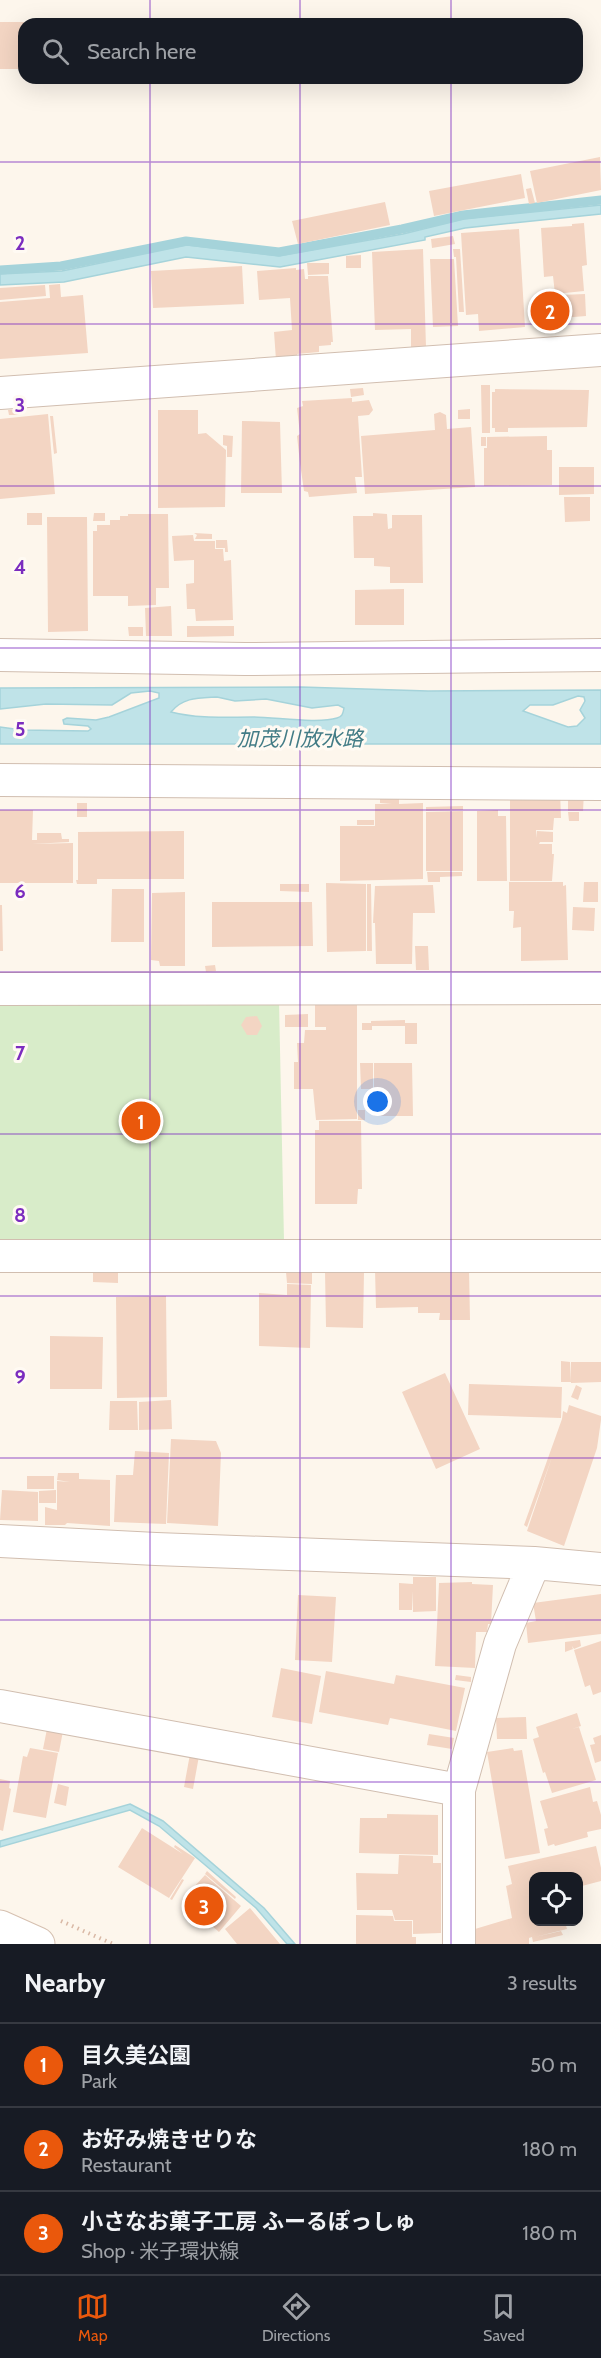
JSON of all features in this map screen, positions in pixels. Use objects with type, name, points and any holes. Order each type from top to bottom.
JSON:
[{"type":"main road","points":[[0,1928],[38,1944]]},
{"type":"street","points":[[0,393],[601,350]]},
{"type":"street","points":[[0,655],[245,659],[601,655]]},
{"type":"street","points":[[0,780],[601,784]]},
{"type":"street","points":[[0,989],[601,988]]},
{"type":"street","points":[[0,1256],[601,1256]]},
{"type":"street","points":[[0,1541],[156,1550],[534,1563],[601,1569]]},
{"type":"street","points":[[459,1944],[459,1790],[500,1644],[534,1563]]},
{"type":"street","points":[[0,1706],[459,1790]]},
{"type":"green space","points":[[279,1001],[284,1241],[0,1241],[0,1002]]},
{"type":"water","points":[[601,205],[601,214],[465,228],[425,237],[425,240],[280,267],[186,257],[64,282],[0,285],[0,274],[62,271],[187,245],[279,256],[403,234],[464,219]]},
{"type":"water","name":"加茂川放水路","points":[[301,687],[428,691],[601,690],[601,744],[0,744],[0,727],[22,730],[88,731],[91,729],[88,726],[64,724],[63,720],[67,718],[96,720],[109,717],[159,698],[159,693],[150,691],[131,693],[112,705],[46,704],[0,709],[0,688]],"holes":[[[578,696],[584,697],[585,701],[580,710],[585,718],[577,726],[568,727],[523,711],[530,705],[553,705]],[[217,697],[235,701],[266,699],[312,708],[338,705],[344,708],[340,717],[329,720],[202,717],[171,712],[186,701]]]},
{"type":"water","points":[[130,1804],[163,1821],[264,1908],[295,1944],[287,1944],[256,1908],[159,1826],[130,1810],[0,1847],[0,1841]]},
{"type":"building","points":[[0,22],[18,22],[18,69],[0,69]]},
{"type":"building","points":[[600,157],[601,190],[537,203],[530,171]]},
{"type":"building","points":[[521,174],[525,198],[434,216],[429,191]]},
{"type":"building","points":[[531,188],[535,203],[529,204],[526,189]]},
{"type":"building","points":[[385,202],[390,225],[298,244],[292,221]]},
{"type":"building","points":[[584,223],[587,265],[582,266],[584,291],[555,294],[553,276],[544,277],[541,228]]},
{"type":"building","points":[[519,229],[525,327],[479,331],[478,314],[466,315],[461,233]]},
{"type":"building","points":[[453,236],[455,244],[432,248],[431,239]]},
{"type":"building","points":[[423,249],[426,347],[411,347],[411,329],[375,330],[372,252]]},
{"type":"building","points":[[453,249],[460,249],[464,312],[459,312],[456,257],[454,257]]},
{"type":"building","points":[[361,255],[361,268],[346,268],[346,256]]},
{"type":"building","points":[[430,259],[454,259],[458,326],[433,327]]},
{"type":"building","points":[[307,263],[329,263],[329,274],[308,275]]},
{"type":"building","points":[[242,266],[244,304],[153,308],[151,271]]},
{"type":"building","points":[[296,268],[296,270],[304,269],[305,279],[308,279],[308,276],[328,276],[333,342],[331,345],[319,346],[319,352],[297,354],[298,358],[276,360],[274,332],[292,330],[290,298],[259,300],[257,271]]},
{"type":"building","points":[[60,284],[61,297],[83,295],[88,353],[0,359],[0,302],[50,298],[49,285]]},
{"type":"building","points":[[45,285],[46,296],[0,300],[0,288]]},
{"type":"building","points":[[585,294],[586,316],[538,320],[537,296]]},
{"type":"building","points":[[481,385],[490,385],[490,433],[482,433]]},
{"type":"building","points":[[363,388],[364,395],[351,397],[350,389]]},
{"type":"building","points":[[495,389],[589,390],[587,427],[508,428],[508,432],[495,432],[495,428],[492,428],[492,392],[495,392]]},
{"type":"building","points":[[352,398],[352,402],[369,400],[373,410],[369,415],[358,416],[362,477],[355,477],[357,493],[309,497],[308,492],[304,491],[300,463],[297,408],[303,406],[302,401]]},
{"type":"building","points":[[18,409],[19,415],[9,415],[8,410]]},
{"type":"building","points":[[470,409],[470,419],[458,419],[458,410]]},
{"type":"building","points":[[158,410],[198,410],[198,434],[206,433],[226,450],[225,507],[158,508]]},
{"type":"building","points":[[440,412],[446,415],[447,429],[471,427],[475,487],[365,494],[361,436],[435,430],[434,414]]},
{"type":"building","points":[[48,414],[55,494],[0,499],[0,419]]},
{"type":"building","points":[[50,416],[53,416],[57,453],[54,454]]},
{"type":"building","points":[[242,421],[280,422],[282,493],[241,493]]},
{"type":"building","points":[[223,435],[233,436],[232,457],[227,457],[227,446],[223,445]]},
{"type":"building","points":[[547,436],[547,450],[552,450],[552,485],[484,486],[484,448],[487,448],[487,437]]},
{"type":"building","points":[[481,437],[486,437],[486,446],[481,446]]},
{"type":"building","points":[[559,467],[594,467],[594,494],[559,495]]},
{"type":"building","points":[[564,497],[590,497],[590,521],[565,522]]},
{"type":"building","points":[[27,513],[42,513],[42,525],[27,525]]},
{"type":"building","points":[[94,513],[105,513],[105,521],[93,521]]},
{"type":"building","points":[[373,513],[387,514],[388,529],[392,528],[392,515],[422,515],[423,583],[390,583],[390,567],[374,566],[374,558],[354,558],[353,516],[373,516]]},
{"type":"building","points":[[128,514],[168,514],[169,588],[156,588],[156,605],[128,606],[128,596],[93,596],[93,531],[97,531],[97,525],[110,525],[110,520],[120,520],[120,516],[128,516]]},
{"type":"building","points":[[47,517],[87,517],[88,631],[48,632]]},
{"type":"building","points":[[194,533],[212,534],[212,539],[195,539],[197,535]]},
{"type":"building","points":[[193,535],[194,541],[215,541],[215,549],[223,549],[224,561],[231,560],[233,620],[196,621],[195,609],[187,609],[186,584],[194,583],[194,560],[174,561],[172,536]]},
{"type":"building","points":[[216,540],[227,540],[228,552],[225,552],[225,548],[216,548]]},
{"type":"building","points":[[404,589],[404,625],[355,625],[355,590]]},
{"type":"building","points":[[171,606],[172,636],[146,636],[145,608]]},
{"type":"building","points":[[187,626],[234,626],[234,636],[187,637]]},
{"type":"building","points":[[128,627],[143,627],[143,636],[129,636]]},
{"type":"building","points":[[510,791],[560,791],[561,818],[554,818],[553,830],[536,830],[537,838],[537,831],[553,832],[553,842],[540,842],[539,844],[552,844],[552,854],[554,854],[552,881],[510,881]]},
{"type":"building","points":[[380,792],[399,792],[399,804],[423,803],[423,879],[340,881],[340,826],[375,826],[375,804],[392,804],[380,803]]},
{"type":"building","points":[[568,792],[584,792],[583,811],[568,811]]},
{"type":"building","points":[[77,803],[87,803],[87,817],[77,817]]},
{"type":"building","points":[[463,806],[463,810],[426,811],[426,807]]},
{"type":"building","points":[[0,810],[33,810],[32,840],[37,840],[37,833],[61,833],[62,839],[69,839],[69,842],[32,844],[73,843],[73,883],[0,883]]},
{"type":"building","points":[[498,810],[498,816],[506,816],[507,881],[477,881],[477,811]]},
{"type":"building","points":[[463,811],[463,871],[426,871],[426,812]]},
{"type":"building","points":[[568,812],[579,812],[579,821],[569,821]]},
{"type":"building","points":[[357,820],[374,820],[374,825],[357,825]]},
{"type":"building","points":[[184,831],[184,879],[97,879],[97,884],[77,884],[78,832]]},
{"type":"building","points":[[427,872],[462,872],[462,876],[440,877],[440,882],[428,882]]},
{"type":"building","points":[[509,882],[563,882],[563,886],[566,885],[568,960],[521,961],[521,927],[513,928],[514,911],[509,911]]},
{"type":"building","points":[[584,882],[598,882],[598,902],[583,902]]},
{"type":"building","points":[[326,883],[366,884],[366,951],[327,952]]},
{"type":"building","points":[[280,884],[309,884],[309,892],[280,891]]},
{"type":"building","points":[[367,884],[371,884],[372,951],[367,951]]},
{"type":"building","points":[[433,885],[435,913],[413,913],[412,964],[376,964],[375,923],[373,923],[375,886]]},
{"type":"building","points":[[112,889],[144,889],[144,942],[111,942]]},
{"type":"building","points":[[185,892],[185,966],[160,966],[159,961],[151,960],[152,893]]},
{"type":"building","points":[[212,902],[312,902],[313,946],[212,947]]},
{"type":"building","points":[[0,905],[2,905],[3,951],[0,951]]},
{"type":"building","points":[[573,907],[595,908],[594,931],[572,930]]},
{"type":"building","points":[[415,946],[428,946],[429,970],[416,970]]},
{"type":"building","points":[[215,965],[216,971],[206,972],[205,966]]},
{"type":"building","points":[[315,1000],[357,1000],[357,1119],[316,1120],[313,1089],[294,1089],[294,1062],[298,1062],[297,1043],[304,1043],[305,1030],[326,1030],[326,1027],[315,1027]]},
{"type":"building","points":[[308,1014],[308,1027],[285,1027],[285,1015]]},
{"type":"building","points":[[257,1016],[262,1026],[257,1035],[247,1035],[241,1025],[246,1017]]},
{"type":"building","points":[[405,1020],[405,1023],[417,1023],[417,1044],[405,1044],[405,1026],[372,1026],[372,1030],[362,1030],[362,1023]]},
{"type":"building","points":[[360,1063],[373,1063],[373,1089],[361,1089]]},
{"type":"building","points":[[374,1063],[412,1063],[413,1116],[374,1116]]},
{"type":"building","points":[[358,1110],[365,1110],[365,1120],[358,1120]]},
{"type":"building","points":[[319,1121],[361,1121],[362,1189],[358,1189],[357,1204],[315,1204],[315,1130],[319,1130]]},
{"type":"building","points":[[469,1269],[470,1320],[439,1320],[440,1313],[418,1313],[418,1307],[376,1308],[375,1270]]},
{"type":"building","points":[[93,1270],[118,1270],[118,1283],[93,1282]]},
{"type":"building","points":[[325,1271],[364,1272],[363,1328],[326,1327]]},
{"type":"building","points":[[286,1272],[312,1273],[312,1284],[287,1283]]},
{"type":"building","points":[[287,1284],[311,1285],[310,1348],[259,1346],[259,1293],[287,1295]]},
{"type":"building","points":[[166,1296],[167,1397],[117,1398],[116,1297]]},
{"type":"building","points":[[50,1336],[103,1337],[102,1389],[50,1389]]},
{"type":"building","points":[[561,1361],[570,1362],[571,1382],[561,1382]]},
{"type":"building","points":[[571,1362],[601,1362],[601,1382],[571,1383]]},
{"type":"building","points":[[445,1373],[480,1449],[436,1469],[402,1392]]},
{"type":"building","points":[[469,1384],[562,1387],[561,1418],[468,1415]]},
{"type":"building","points":[[576,1385],[582,1388],[578,1400],[571,1397]]},
{"type":"building","points":[[171,1400],[172,1429],[139,1430],[139,1402]]},
{"type":"building","points":[[110,1401],[137,1401],[138,1430],[109,1430]]},
{"type":"building","points":[[569,1405],[601,1416],[601,1420],[597,1448],[564,1546],[527,1531],[552,1457],[527,1527],[524,1525],[563,1411],[567,1413]]},
{"type":"building","points":[[171,1439],[216,1441],[221,1453],[218,1526],[167,1523]]},
{"type":"building","points":[[135,1451],[169,1453],[166,1524],[114,1522],[116,1475],[133,1475]]},
{"type":"building","points":[[58,1473],[79,1473],[79,1479],[110,1480],[110,1526],[67,1523],[65,1525],[45,1525],[45,1507],[57,1510],[57,1481],[70,1482],[57,1480]]},
{"type":"building","points":[[27,1476],[54,1476],[54,1489],[27,1489]]},
{"type":"building","points":[[2,1490],[38,1492],[38,1521],[0,1520]]},
{"type":"building","points":[[56,1490],[56,1503],[39,1503],[39,1491]]},
{"type":"building","points":[[413,1577],[436,1577],[436,1611],[413,1612],[413,1591],[412,1610],[399,1610],[399,1583],[413,1584]]},
{"type":"building","points":[[472,1582],[472,1584],[493,1585],[491,1624],[488,1624],[487,1632],[476,1632],[475,1668],[435,1666],[439,1583]]},
{"type":"building","points":[[601,1594],[601,1634],[528,1643],[526,1623],[536,1621],[533,1603]]},
{"type":"building","points":[[298,1595],[336,1597],[332,1662],[295,1660]]},
{"type":"building","points":[[580,1640],[581,1646],[574,1649],[572,1646],[573,1649],[565,1652],[565,1642]]},
{"type":"building","points":[[601,1641],[601,1692],[593,1695],[590,1685],[585,1687],[574,1650]]},
{"type":"building","points":[[281,1668],[321,1676],[312,1724],[272,1717]]},
{"type":"building","points":[[326,1671],[394,1684],[396,1675],[465,1688],[456,1731],[390,1718],[388,1725],[319,1712]]},
{"type":"building","points":[[456,1675],[471,1677],[471,1682],[455,1680]]},
{"type":"building","points":[[577,1713],[581,1726],[572,1729],[579,1727],[596,1780],[552,1793],[545,1772],[543,1773],[533,1739],[539,1737],[536,1727]]},
{"type":"building","points":[[526,1717],[527,1739],[497,1739],[496,1718]]},
{"type":"building","points":[[47,1729],[63,1731],[59,1752],[43,1749]]},
{"type":"building","points":[[429,1734],[454,1738],[452,1749],[427,1745]]},
{"type":"building","points":[[601,1735],[601,1761],[595,1763],[590,1745],[595,1744],[593,1738]]},
{"type":"building","points":[[30,1748],[58,1753],[46,1818],[13,1812],[23,1756],[27,1757]]},
{"type":"building","points":[[513,1748],[514,1751],[522,1750],[540,1853],[505,1859],[487,1752]]},
{"type":"building","points":[[190,1754],[199,1756],[193,1789],[184,1787]]},
{"type":"building","points":[[0,1779],[10,1781],[9,1788],[11,1789],[3,1831],[0,1830]]},
{"type":"building","points":[[58,1784],[69,1787],[66,1806],[54,1803]]},
{"type":"building","points":[[590,1787],[593,1802],[597,1801],[601,1815],[601,1829],[587,1832],[588,1837],[548,1846],[544,1829],[548,1828],[540,1801]]},
{"type":"building","points":[[387,1814],[438,1815],[438,1855],[359,1853],[360,1818],[387,1818]]},
{"type":"building","points":[[142,1828],[183,1854],[174,1847],[175,1845],[195,1858],[169,1898],[118,1867]]},
{"type":"building","points":[[596,1846],[601,1868],[601,1881],[583,1886],[583,1872],[529,1872],[529,1926],[566,1926],[567,1929],[535,1937],[561,1931],[563,1935],[533,1942],[532,1937],[529,1938],[529,1944],[475,1944],[472,1933],[476,1933],[475,1929],[512,1918],[506,1886],[512,1884],[508,1866]]},
{"type":"building","points":[[399,1855],[433,1856],[433,1863],[441,1863],[441,1933],[413,1934],[413,1920],[395,1920],[392,1910],[357,1910],[356,1873],[398,1874]]},
{"type":"building","points":[[207,1871],[236,1897],[235,1899],[205,1874]]},
{"type":"building","points":[[205,1875],[241,1906],[219,1932],[182,1900]]},
{"type":"building","points":[[182,1879],[184,1880],[172,1900],[170,1899]]},
{"type":"building","points":[[250,1908],[280,1944],[237,1944],[225,1929]]},
{"type":"building","points":[[356,1915],[393,1916],[394,1921],[412,1921],[412,1937],[416,1937],[416,1944],[356,1944]]},
{"type":"waterway","points":[[0,270],[61,266],[186,241],[279,252],[463,215],[601,200]]},
{"type":"place","name":"お好み焼きせりな","points":[[550,311]]},
{"type":"place","name":"目久美公園","points":[[141,1121]]},
{"type":"place","name":"小さなお菓子工房 ふーるぽっしゅ","points":[[204,1906]]}]
